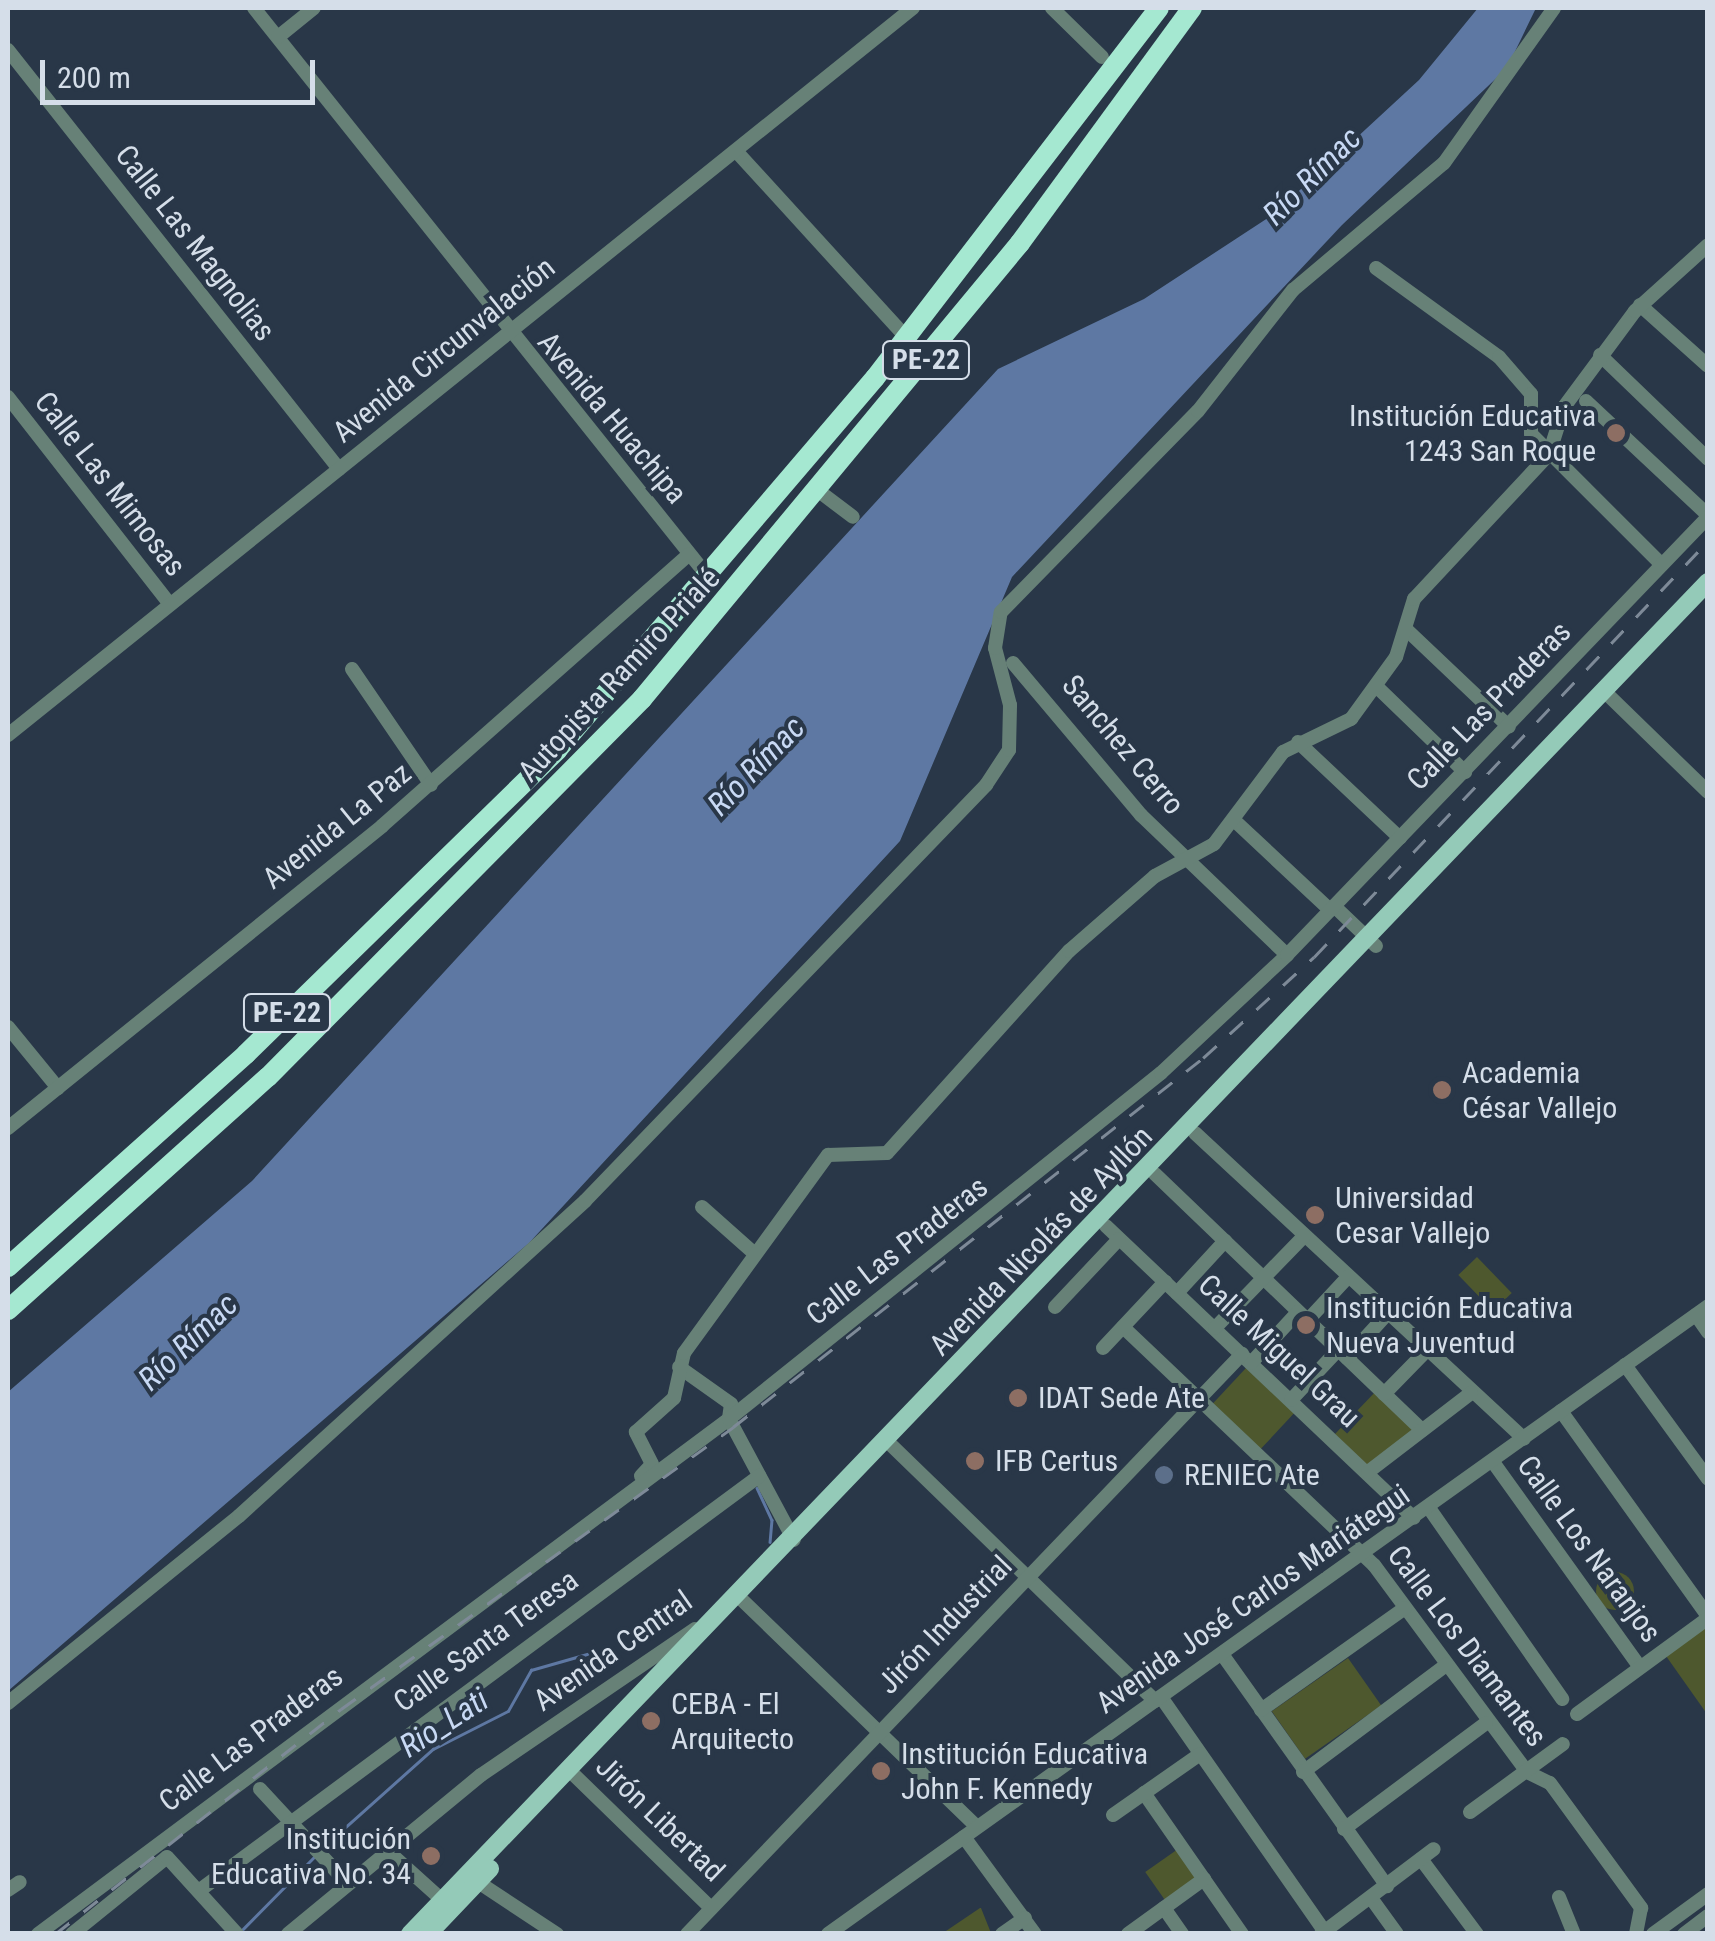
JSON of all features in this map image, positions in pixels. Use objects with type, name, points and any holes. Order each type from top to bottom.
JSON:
[{"type":"highway","name":"Autopista Ramiro Prialé","points":[[8,1267],[246,1054],[558,749],[709,578],[907,338],[1159,8]]},
{"type":"highway","name":"Autopista Ramiro Prialé","points":[[8,1310],[268,1077],[642,698],[820,492],[1192,8]]},
{"type":"highway","points":[[642,698],[711,603],[709,578]]},
{"type":"main road","name":"Avenida Nicolás de Ayllón","points":[[1607,696],[1708,582]]},
{"type":"main road","name":"Avenida Nicolás de Ayllón","points":[[410,1934],[573,1773],[1607,696],[1708,598]]},
{"type":"main road","name":"Avenida Nicolás de Ayllón","points":[[740,1600],[891,1444],[1112,1232],[1155,1174],[1372,942]]},
{"type":"main road","name":"Avenida Nicolás de Ayllón","points":[[428,1934],[573,1773]]},
{"type":"street","name":"Avenida Huachipa","points":[[254,8],[508,335],[709,578]]},
{"type":"street","points":[[278,37],[314,8]]},
{"type":"street","name":"Avenida Circunvalación","points":[[11,726],[340,469],[913,8]]},
{"type":"street","points":[[1052,8],[1102,56]]},
{"type":"street","points":[[8,1702],[239,1516],[585,1201],[986,785],[1009,750],[1010,705],[994,648],[1002,612],[1184,426],[1293,290],[1444,164],[1554,8]]},
{"type":"street","name":"Calle Las Magnolias","points":[[8,50],[340,469]]},
{"type":"street","points":[[736,151],[907,338]]},
{"type":"street","points":[[587,1522],[651,1467],[634,1436],[674,1398],[679,1367],[828,1155],[887,1153],[1069,951],[1155,876],[1191,864],[1236,822],[1266,771],[1298,742],[1338,729],[1376,686],[1408,631],[1414,600],[1549,454],[1600,356],[1640,305],[1708,245]]},
{"type":"street","points":[[1376,268],[1499,356],[1531,394],[1529,428],[1549,454],[1662,566]]},
{"type":"street","points":[[1640,305],[1708,366]]},
{"type":"street","points":[[1600,356],[1708,459]]},
{"type":"street","points":[[1580,396],[1708,516]]},
{"type":"street","name":"Calle Las Mimosas","points":[[8,397],[170,604]]},
{"type":"street","points":[[820,492],[853,517]]},
{"type":"street","name":"Calle Las Praderas","points":[[38,1934],[729,1419],[1106,1119],[1287,955],[1510,727],[1708,516]]},
{"type":"street","name":"Avenida La Paz","points":[[8,1128],[431,785],[689,554]]},
{"type":"street","points":[[1408,631],[1510,727]]},
{"type":"street","name":"Sanchez Cerro","points":[[1013,662],[1191,864],[1287,955]]},
{"type":"street","points":[[352,669],[431,785]]},
{"type":"street","points":[[1376,686],[1465,772]]},
{"type":"street","points":[[1607,696],[1708,792]]},
{"type":"street","points":[[1298,742],[1400,838]]},
{"type":"street","points":[[1236,822],[1372,942]]},
{"type":"street","points":[[8,1028],[58,1088]]},
{"type":"street","points":[[1195,1133],[1524,1439]]},
{"type":"street","points":[[1155,1174],[1422,1430]]},
{"type":"street","points":[[702,1207],[755,1254]]},
{"type":"street","points":[[1055,1307],[1112,1232]]},
{"type":"street","name":"Calle Miguel Grau","points":[[1112,1232],[1414,1518]]},
{"type":"street","points":[[1214,1328],[1304,1236]]},
{"type":"street","points":[[1177,1293],[1224,1240]]},
{"type":"street","name":"Jirón Industrial","points":[[687,1934],[1199,1399],[1348,1278]]},
{"type":"street","points":[[1102,1348],[1165,1282]]},
{"type":"street","points":[[1702,1310],[1708,1332]]},
{"type":"street","name":"Avenida José Carlos Mariátegui","points":[[829,1933],[1702,1310]]},
{"type":"street","points":[[1290,1400],[1388,1314]]},
{"type":"street","name":"Calle Los Diamantes","points":[[1122,1327],[1362,1554],[1486,1723],[1528,1772],[1550,1783],[1641,1908],[1636,1934]]},
{"type":"street","points":[[1384,1394],[1426,1351]]},
{"type":"street","points":[[1625,1365],[1708,1480]]},
{"type":"street","points":[[679,1367],[722,1394],[729,1419],[794,1540]]},
{"type":"street","points":[[1368,1472],[1471,1393]]},
{"type":"street","points":[[1561,1411],[1708,1617],[1577,1714]]},
{"type":"street","points":[[891,1444],[1158,1699],[1322,1932],[1434,1849]]},
{"type":"street","name":"Calle Los Naranjos","points":[[1493,1462],[1640,1667]]},
{"type":"street","name":"Calle Santa Teresa","points":[[200,1890],[289,1819],[758,1476]]},
{"type":"street","points":[[1429,1508],[1562,1699]]},
{"type":"street","points":[[740,1600],[880,1734],[971,1832],[1035,1934]]},
{"type":"street","name":"Avenida Central","points":[[288,1934],[481,1775],[740,1600]]},
{"type":"street","points":[[1261,1710],[1405,1608]]},
{"type":"street","points":[[1222,1654],[1387,1886]]},
{"type":"street","points":[[1303,1772],[1446,1666]]},
{"type":"street","points":[[1344,1829],[1486,1723]]},
{"type":"street","points":[[1470,1812],[1563,1744]]},
{"type":"street","points":[[1113,1815],[1200,1754]]},
{"type":"street","name":"Jirón Libertad","points":[[573,1773],[712,1908]]},
{"type":"street","points":[[260,1788],[347,1884]]},
{"type":"street","points":[[1144,1793],[1242,1934]]},
{"type":"street","points":[[391,1854],[442,1900]]},
{"type":"street","points":[[72,1934],[167,1857],[237,1934]]},
{"type":"street","points":[[1421,1859],[1477,1934]]},
{"type":"street","points":[[1128,1934],[1204,1878]]},
{"type":"street","points":[[478,1882],[557,1934]]},
{"type":"street","points":[[1653,1934],[1708,1894]]},
{"type":"street","points":[[1559,1897],[1574,1934]]},
{"type":"street","points":[[1371,1898],[1397,1934]]},
{"type":"street","points":[[1164,1908],[1182,1934]]},
{"type":"street","points":[[1684,1934],[1708,1916]]},
{"type":"street","points":[[1002,1934],[1024,1918]]},
{"type":"green space","points":[[1477,1257],[1512,1293],[1493,1311],[1458,1275]]},
{"type":"green space","points":[[1246,1368],[1294,1413],[1259,1451],[1211,1406]]},
{"type":"green space","points":[[1377,1390],[1418,1430],[1370,1469],[1335,1434]]},
{"type":"green space","points":[[1615,1572],[1628,1578],[1634,1591],[1628,1604],[1615,1610],[1602,1604],[1596,1591],[1602,1578]]},
{"type":"green space","points":[[1707,1626],[1707,1714],[1666,1656]]},
{"type":"green space","points":[[1348,1658],[1381,1706],[1305,1759],[1272,1711]]},
{"type":"green space","points":[[1178,1849],[1199,1879],[1166,1902],[1145,1872]]},
{"type":"green space","points":[[980,1908],[991,1933],[943,1933]]},
{"type":"water","name":"Río Rímac","points":[[1478,8],[1536,8],[1507,68],[1342,225],[1012,577],[900,841],[529,1243],[8,1691],[8,1392],[252,1181],[998,369],[1144,299],[1274,214],[1419,80]]},
{"type":"waterway","name":"Rio_Lati","points":[[757,1488],[772,1520],[770,1542]]},
{"type":"waterway","name":"Rio_Lati","points":[[321,1849],[433,1749],[508,1711],[531,1670],[594,1652]]},
{"type":"waterway","name":"Rio_Lati","points":[[243,1929],[315,1856]]},
{"type":"waterway","name":"Rio_Lati","points":[[122,1934],[133,1934]]},
{"type":"railway","points":[[55,1934],[341,1709],[733,1427],[1203,1058],[1314,957],[1708,541]]},
{"type":"place","name":"Institución Educativa 1243 San Roque","points":[[1616,433]]},
{"type":"place","name":"Academia César Vallejo","points":[[1442,1090]]},
{"type":"place","name":"Universidad Cesar Vallejo","points":[[1315,1215]]},
{"type":"place","name":"Institución Educativa Nueva Juventud","points":[[1306,1325]]},
{"type":"place","name":"IDAT Sede Ate","points":[[1018,1398]]},
{"type":"place","name":"IFB Certus","points":[[975,1461]]},
{"type":"place","name":"RENIEC Ate","points":[[1164,1475]]},
{"type":"place","name":"CEBA - El Arquitecto","points":[[651,1721]]},
{"type":"place","name":"Institución Educativa John F. Kennedy","points":[[881,1771]]},
{"type":"place","name":"Institución Educativa No. 34","points":[[431,1856]]}]
